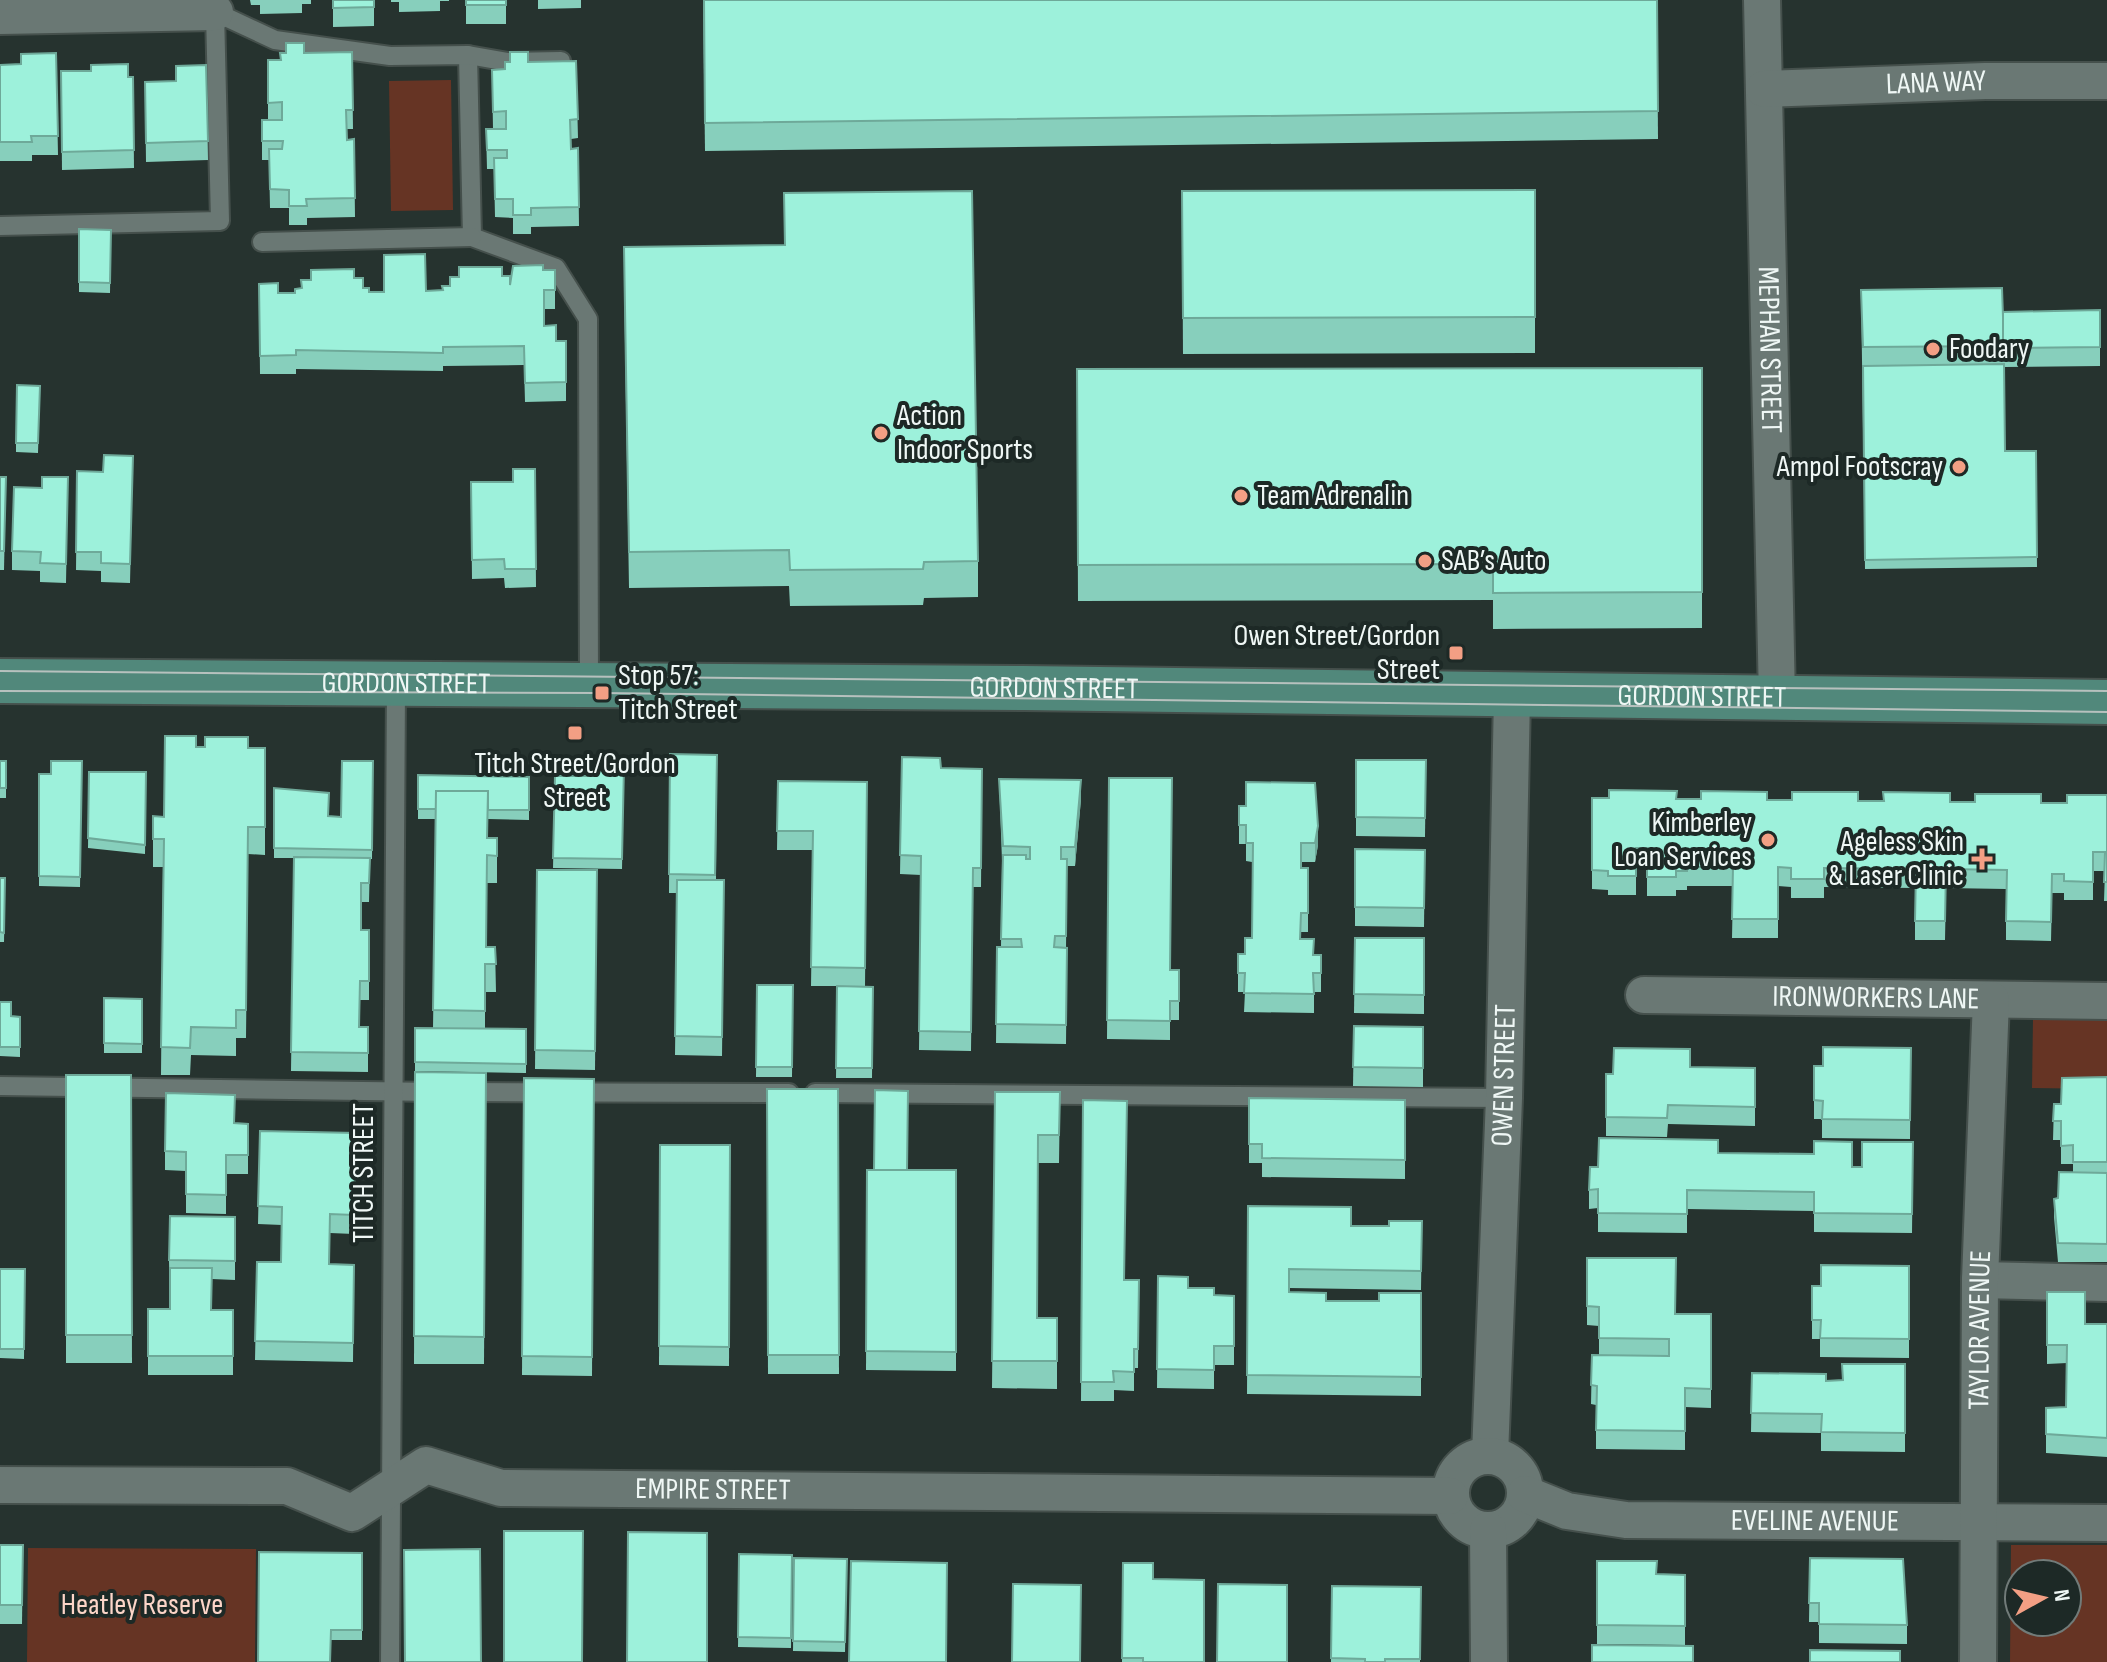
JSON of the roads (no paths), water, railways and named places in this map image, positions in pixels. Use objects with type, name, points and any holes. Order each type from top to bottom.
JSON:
[{"type":"main road","name":"GORDON STREET","points":[[0,681],[2107,702]]},
{"type":"street","name":"MEPHAN STREET","points":[[1762,0],[1777,699]]},
{"type":"street","points":[[0,16],[215,12]]},
{"type":"street","name":"LANA WAY","points":[[1764,89],[1985,81],[2107,81]]},
{"type":"street","name":"OWEN STREET","points":[[1490,1455],[1504,1098],[1512,696]]},
{"type":"street","name":"IRONWORKERS LANE","points":[[1644,995],[2107,1001]]},
{"type":"street","name":"TAYLOR AVENUE","points":[[1978,1662],[1980,1280],[1991,1000]]},
{"type":"street","points":[[1980,1280],[2107,1283]]},
{"type":"street","points":[[1490,1455],[1501,1458],[1519,1472],[1525,1494],[1518,1515],[1510,1524],[1488,1530],[1477,1529],[1458,1516],[1450,1496],[1452,1482],[1466,1462],[1490,1455]]},
{"type":"street","name":"EMPIRE STREET","points":[[0,1485],[287,1486],[352,1513],[392,1490],[426,1465],[501,1488],[1450,1496]]},
{"type":"street","name":"EVELINE AVENUE","points":[[1525,1494],[1567,1511],[1626,1520],[2107,1523]]},
{"type":"street","points":[[1488,1530],[1489,1662]]},
{"type":"lane","points":[[0,226],[220,221],[215,12],[275,40],[390,56],[468,55],[508,62],[561,61]]},
{"type":"lane","points":[[468,55],[472,237]]},
{"type":"lane","points":[[262,242],[472,237],[556,268],[588,319],[589,686]]},
{"type":"lane","name":"TITCH STREET","points":[[390,1662],[396,685]]},
{"type":"lane","points":[[0,1086],[1504,1098]]},
{"type":"tram line","points":[[0,671],[2107,691]]},
{"type":"tram line","points":[[0,691],[602,693],[2107,712]]},
{"type":"place","name":"Foodary","points":[[1933,349]]},
{"type":"place","name":"Action Indoor Sports","points":[[881,433]]},
{"type":"place","name":"Ampol Footscray","points":[[1959,467]]},
{"type":"place","name":"Team Adrenalin","points":[[1241,496]]},
{"type":"place","name":"SAB’s Auto","points":[[1425,561]]},
{"type":"place","name":"Owen Street/Gordon Street","points":[[1456,653]]},
{"type":"place","name":"Stop 57: Titch Street","points":[[602,693]]},
{"type":"place","name":"Titch Street/Gordon Street","points":[[575,733]]},
{"type":"place","name":"Kimberley Loan Services","points":[[1768,840]]},
{"type":"place","name":"Ageless Skin & Laser Clinic","points":[[1982,859]]},
{"type":"park label","name":"Heatley Reserve","points":[[142,1605]]}]
